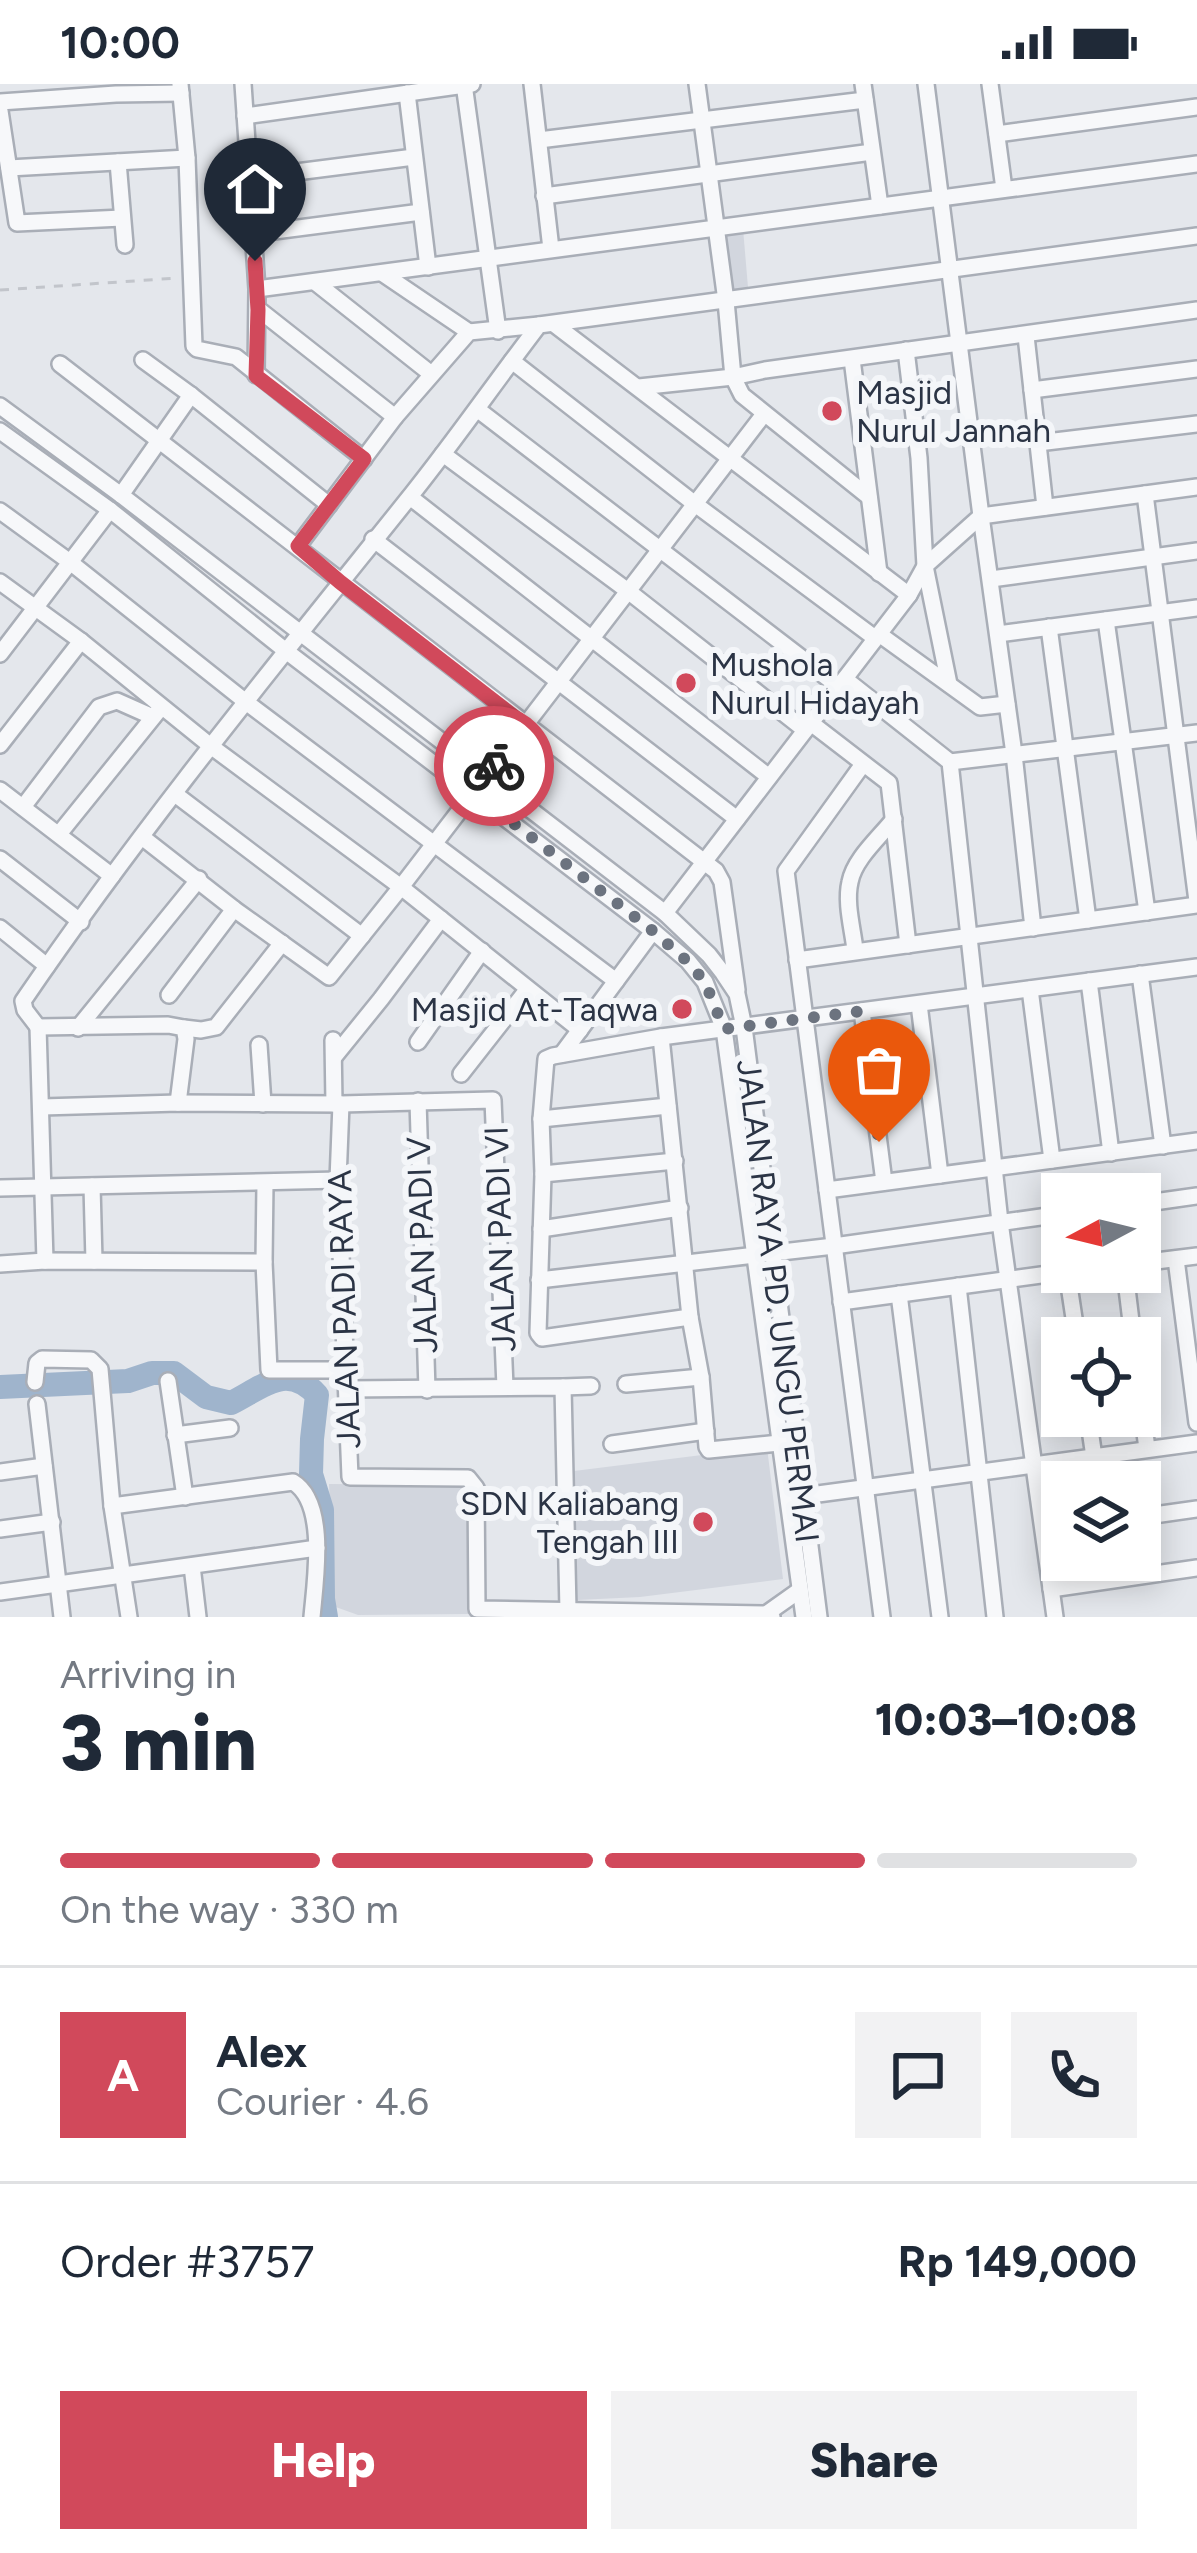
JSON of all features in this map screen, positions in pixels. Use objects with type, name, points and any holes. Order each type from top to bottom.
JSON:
[{"type":"street","points":[[243,84],[258,310],[256,376]]},
{"type":"street","points":[[245,116],[475,84]]},
{"type":"street","points":[[532,84],[551,249]]},
{"type":"street","points":[[697,84],[733,377],[742,395],[869,497]]},
{"type":"street","points":[[926,84],[1033,928]]},
{"type":"street","points":[[990,84],[1004,189]]},
{"type":"street","points":[[465,85],[498,331]]},
{"type":"street","points":[[122,218],[17,224],[0,106],[115,89],[181,89],[194,346],[236,357],[364,459]]},
{"type":"street","points":[[539,140],[864,92],[880,206]]},
{"type":"street","points":[[406,93],[428,267]]},
{"type":"street","points":[[997,134],[1197,107]]},
{"type":"street","points":[[544,196],[872,152]]},
{"type":"street","points":[[249,178],[414,157]]},
{"type":"street","points":[[9,168],[187,158]]},
{"type":"street","points":[[118,162],[125,245]]},
{"type":"street","points":[[257,289],[1197,164]]},
{"type":"street","points":[[252,234],[421,212]]},
{"type":"street","points":[[382,273],[469,332],[498,331],[1197,236]]},
{"type":"street","points":[[316,282],[430,374]]},
{"type":"street","points":[[258,310],[395,417]]},
{"type":"street","points":[[639,387],[1197,310]]},
{"type":"street","points":[[45,1261],[38,1027],[22,1001],[246,702],[512,361],[546,324]]},
{"type":"street","points":[[546,324],[639,387],[910,596]]},
{"type":"street","points":[[298,546],[395,417],[469,332]]},
{"type":"street","points":[[1026,335],[1045,507]]},
{"type":"street","points":[[906,350],[920,458],[925,566],[949,684]]},
{"type":"street","points":[[852,358],[879,573]]},
{"type":"street","points":[[143,360],[329,505]]},
{"type":"street","points":[[512,361],[694,505],[877,636],[980,707],[1007,704]]},
{"type":"street","points":[[60,364],[716,871],[722,882],[737,994]]},
{"type":"street","points":[[1032,389],[1197,368]]},
{"type":"street","points":[[121,495],[191,395]]},
{"type":"street","name":"JALAN RAYA PD. UNGU PERMAI","points":[[0,406],[665,914],[709,956],[737,994],[744,1027],[779,1443],[804,1617]]},
{"type":"street","points":[[477,409],[950,761],[1197,733]]},
{"type":"street","points":[[142,837],[327,977],[764,414]]},
{"type":"street","points":[[1038,443],[1197,424]]},
{"type":"street","name":"JALAN RAYA PD. UNGU PERMAI","points":[[0,430],[653,931],[705,982],[724,1029],[764,1254],[819,1617]]},
{"type":"street","points":[[442,454],[889,783],[908,945]]},
{"type":"street","points":[[665,914],[910,596],[925,566],[981,516],[1197,488]]},
{"type":"street","points":[[797,960],[1197,903],[1145,494]]},
{"type":"street","points":[[410,497],[769,777]]},
{"type":"street","points":[[0,511],[616,981]]},
{"type":"street","points":[[0,654],[110,511]]},
{"type":"street","points":[[373,539],[737,819]]},
{"type":"street","points":[[991,579],[1197,551]]},
{"type":"street","points":[[0,582],[81,641],[158,711],[401,887],[580,1030]]},
{"type":"street","points":[[998,634],[1197,608]]},
{"type":"street","points":[[1106,620],[1147,912]]},
{"type":"street","points":[[1049,627],[1088,920]]},
{"type":"street","points":[[0,745],[81,641]]},
{"type":"street","points":[[22,807],[99,707],[117,701],[158,711]]},
{"type":"street","points":[[59,834],[158,711]]},
{"type":"street","points":[[950,761],[1000,1222],[1041,1507]]},
{"type":"street","points":[[863,764],[786,871],[883,1617]]},
{"type":"street","points":[[0,790],[112,876]]},
{"type":"street","points":[[175,794],[362,936]]},
{"type":"street","points":[[855,950],[850,880],[894,819]]},
{"type":"street","points":[[0,859],[81,922]]},
{"type":"street","points":[[78,1028],[199,879]]},
{"type":"street","points":[[169,995],[234,909]]},
{"type":"street","name":"JALAN PADI RAYA","points":[[441,919],[381,999],[334,1048],[350,1477],[468,1478],[472,1482],[478,1536],[477,1609],[769,1615],[800,1590]]},
{"type":"street","points":[[0,928],[47,966]]},
{"type":"street","points":[[562,1054],[653,931]]},
{"type":"street","points":[[38,1027],[215,1027],[282,943]]},
{"type":"street","points":[[418,1042],[482,952]]},
{"type":"street","points":[[690,1317],[542,1338],[538,1333],[546,1059],[661,1037],[1197,967]]},
{"type":"street","points":[[1140,974],[1163,1146]]},
{"type":"street","points":[[1089,981],[1111,1153]]},
{"type":"street","points":[[1030,989],[1052,1160]]},
{"type":"street","points":[[461,1074],[527,990]]},
{"type":"street","points":[[919,1004],[940,1175]]},
{"type":"street","points":[[862,1011],[884,1182]]},
{"type":"street","points":[[178,1103],[184,1028]]},
{"type":"street","points":[[661,1037],[709,1450],[779,1443]]},
{"type":"street","points":[[260,1045],[262,1103]]},
{"type":"street","name":"JALAN PADI VI","points":[[42,1107],[490,1099],[495,1104],[505,1387]]},
{"type":"street","name":"JALAN PADI V","points":[[418,1101],[427,1390]]},
{"type":"street","points":[[541,1119],[668,1106]]},
{"type":"street","points":[[826,1190],[1197,1141]]},
{"type":"street","points":[[543,1174],[675,1161]]},
{"type":"street","points":[[0,1188],[338,1180]]},
{"type":"street","points":[[265,1183],[268,1369],[346,1370]]},
{"type":"street","points":[[92,1186],[94,1261]]},
{"type":"street","points":[[1161,1201],[1197,1196]]},
{"type":"street","points":[[541,1229],[680,1208]]},
{"type":"street","points":[[538,1280],[1041,1217]]},
{"type":"street","points":[[1161,1261],[1197,1256]]},
{"type":"street","points":[[1176,1259],[1197,1423]]},
{"type":"street","points":[[0,1264],[264,1262]]},
{"type":"street","points":[[841,1302],[1041,1275]]},
{"type":"street","points":[[958,1286],[995,1617]]},
{"type":"street","points":[[899,1294],[940,1617]]},
{"type":"street","points":[[34,1382],[37,1363],[47,1358],[97,1362],[128,1617]]},
{"type":"street","points":[[626,1384],[700,1377]]},
{"type":"street","points":[[168,1381],[185,1497]]},
{"type":"street","points":[[347,1389],[591,1386]]},
{"type":"street","points":[[563,1387],[568,1610]]},
{"type":"street","points":[[37,1404],[62,1617]]},
{"type":"street","points":[[176,1435],[230,1428]]},
{"type":"street","points":[[612,1444],[706,1431]]},
{"type":"street","points":[[1091,1437],[1094,1457]]},
{"type":"street","points":[[1146,1437],[1147,1449]]},
{"type":"street","points":[[803,1496],[1197,1443]]},
{"type":"street","points":[[0,1472],[44,1466]]},
{"type":"street","points":[[112,1506],[293,1482],[308,1497],[317,1548],[312,1617]]},
{"type":"street","points":[[1161,1514],[1197,1509]]},
{"type":"street","points":[[0,1529],[52,1522]]},
{"type":"street","points":[[0,1592],[317,1548]]},
{"type":"street","points":[[192,1566],[198,1617]]},
{"type":"street","points":[[1051,1589],[1197,1568]]},
{"type":"street","points":[[1050,1581],[1054,1617]]},
{"type":"path","points":[[0,290],[190,277]]},
{"type":"shaded area","points":[[742,217],[749,299],[723,300],[714,229]]},
{"type":"shaded area","name":"SDN Kaliabang Tengah III","points":[[767,1447],[783,1579],[577,1600],[566,1472]]},
{"type":"shaded area","points":[[329,1484],[467,1485],[468,1614],[358,1615],[333,1606]]},
{"type":"waterway","points":[[0,1387],[128,1381],[152,1373],[174,1373],[206,1397],[231,1403],[275,1381],[306,1385],[317,1395],[311,1474],[322,1510],[326,1617]]},
{"type":"way so far","points":[[494,766],[473,792],[688,962],[705,982],[724,1029],[862,1011],[879,1142]]},
{"type":"place","name":"Masjid Nurul Jannah","points":[[832,411]]},
{"type":"place","name":"Mushola Nurul Hidayah","points":[[686,683]]},
{"type":"place","name":"Masjid At-Taqwa","points":[[682,1009]]},
{"type":"place","name":"SDN Kaliabang Tengah III","points":[[703,1522]]},
{"type":"route","points":[[255,261],[256,376],[364,459],[298,546],[525,725],[494,766]]}]
